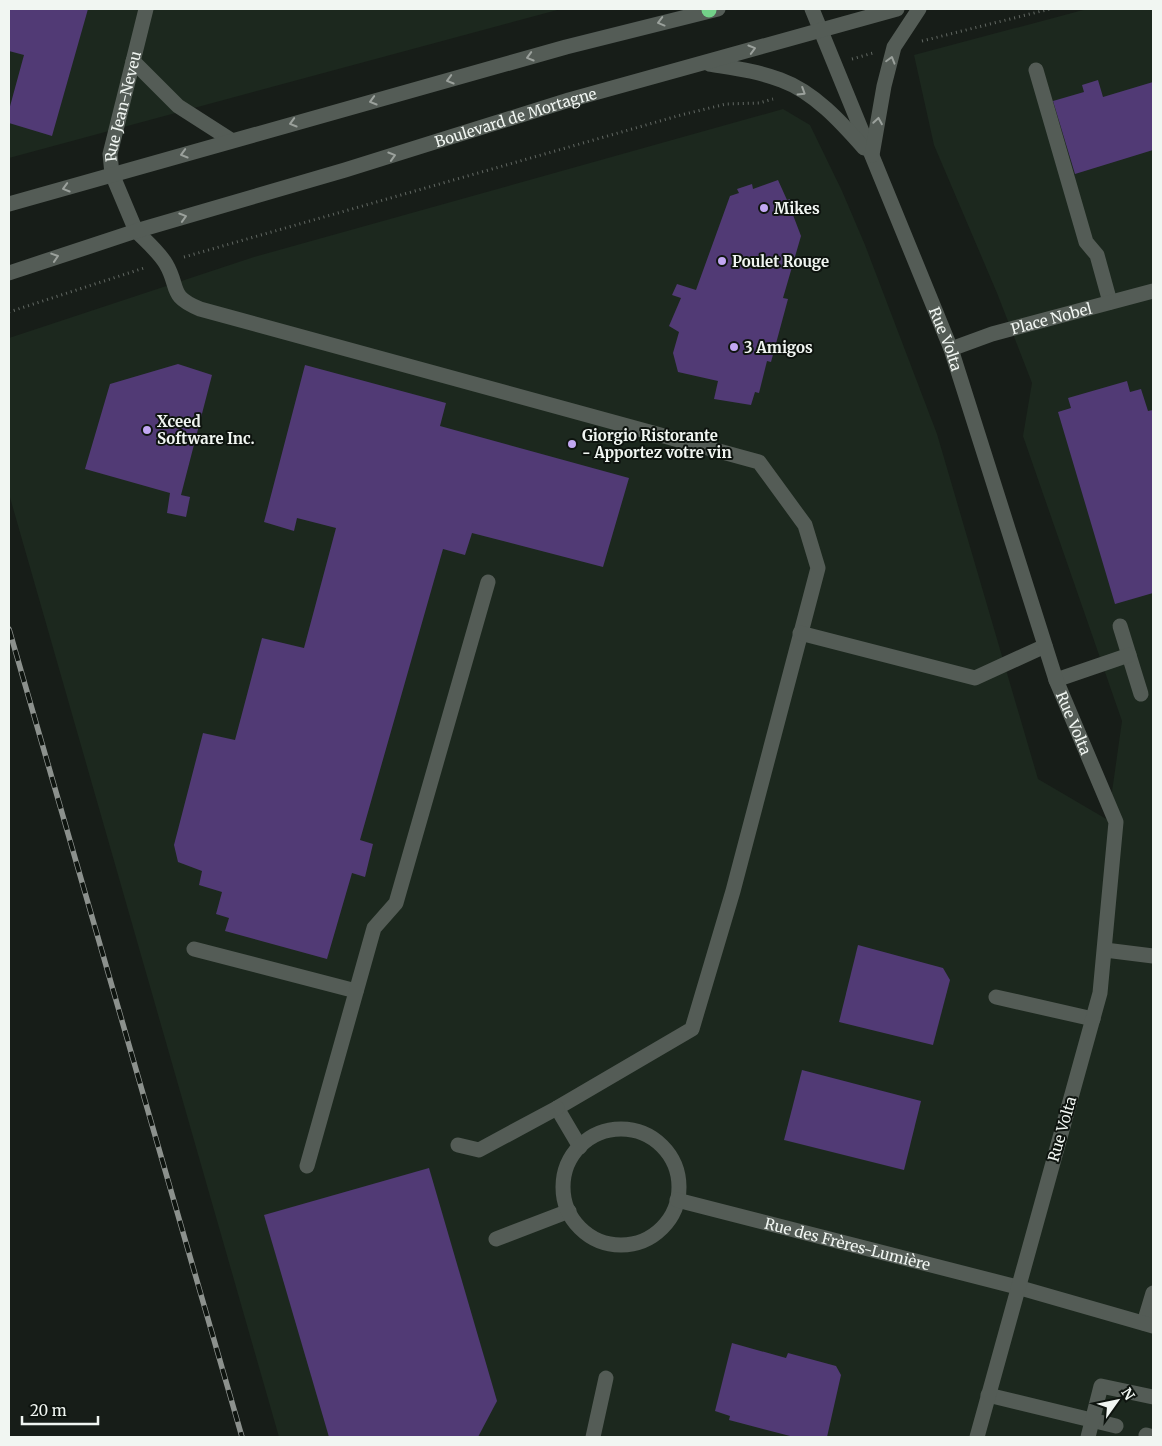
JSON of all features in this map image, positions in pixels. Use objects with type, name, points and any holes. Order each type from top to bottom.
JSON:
[{"type":"street","name":"Rue Jean-Neveu","points":[[136,231],[112,174],[111,144],[146,9]]},
{"type":"street","points":[[9,204],[566,47],[712,9]]},
{"type":"street","name":"Rue Volta","points":[[812,9],[822,29],[951,349],[979,432],[1056,680],[1116,822],[1106,950],[1100,993],[977,1437]]},
{"type":"street","name":"Rue Volta","points":[[822,29],[824,9]]},
{"type":"street","name":"Boulevard de Mortagne","points":[[9,273],[136,231],[345,170],[570,100],[897,9]]},
{"type":"street","points":[[872,157],[884,86],[894,47],[919,9]]},
{"type":"street","points":[[133,61],[178,106],[231,140]]},
{"type":"street","points":[[705,63],[783,80],[811,98],[838,119],[872,157]]},
{"type":"street","points":[[1036,70],[1086,242],[1097,255],[1110,302]]},
{"type":"street","points":[[136,231],[165,262],[181,300],[200,309],[759,462],[805,525],[818,568],[733,891],[692,1029],[557,1108],[478,1150],[458,1146]]},
{"type":"street","name":"Place Nobel","points":[[951,349],[992,334],[1153,291]]},
{"type":"street","points":[[307,1166],[374,928],[396,903],[488,582]]},
{"type":"street","points":[[1120,626],[1142,694]]},
{"type":"street","points":[[800,632],[975,678],[1045,646]]},
{"type":"street","points":[[1056,680],[1129,655]]},
{"type":"street","points":[[194,949],[356,991]]},
{"type":"street","points":[[1106,950],[1153,956]]},
{"type":"street","points":[[996,997],[1093,1018]]},
{"type":"street","points":[[557,1108],[580,1147]]},
{"type":"street","points":[[627,1130],[645,1135],[662,1146],[673,1162],[678,1181],[677,1200],[670,1218],[658,1232],[642,1242],[623,1246],[605,1243],[588,1235],[574,1222],[568,1212],[562,1187],[566,1168],[580,1147],[589,1138],[607,1131],[627,1130]]},
{"type":"street","name":"Rue des Frères-Lumière","points":[[677,1200],[1018,1287],[1148,1324]]},
{"type":"street","points":[[496,1239],[568,1212]]},
{"type":"street","points":[[1148,1324],[1153,1293]]},
{"type":"street","points":[[593,1437],[606,1378]]},
{"type":"street","points":[[1088,1437],[1101,1386],[1153,1397]]},
{"type":"street","points":[[988,1395],[1116,1426]]},
{"type":"path","points":[[920,41],[1050,9]]},
{"type":"path","points":[[863,55],[872,53]]},
{"type":"path","points":[[187,256],[681,115],[726,104],[760,103],[777,96]]},
{"type":"path","points":[[9,312],[146,268]]},
{"type":"shaded area","points":[[9,9],[561,9],[9,158]]},
{"type":"shaded area","points":[[1087,9],[1153,9],[1153,1437],[279,1437],[9,494],[9,338],[254,257],[783,109],[810,125],[842,191],[865,245],[937,434],[1038,779],[1108,820],[1122,721],[1023,436],[1032,383],[997,293],[934,145],[914,55]]},
{"type":"building","points":[[10,9],[88,9],[52,136],[9,123],[9,110],[24,55],[9,51]]},
{"type":"building","points":[[1098,80],[1103,97],[1153,82],[1153,150],[1075,174],[1053,101],[1084,92],[1082,85]]},
{"type":"building","points":[[778,180],[787,200],[790,199],[796,213],[793,215],[801,236],[783,298],[788,299],[771,362],[767,361],[759,393],[755,392],[751,405],[714,399],[718,381],[678,372],[673,353],[679,332],[669,326],[681,298],[672,295],[677,284],[696,290],[730,196],[739,193],[737,189],[752,184],[753,189]]},
{"type":"building","name":"Xceed Software Inc.","points":[[178,364],[212,375],[181,495],[190,497],[186,517],[167,513],[170,493],[85,469],[110,384]]},
{"type":"building","points":[[305,365],[446,403],[440,426],[629,478],[603,567],[472,533],[465,555],[443,549],[360,840],[373,844],[365,877],[352,873],[327,959],[225,931],[229,918],[216,914],[222,892],[199,885],[202,871],[178,862],[174,845],[203,733],[235,740],[262,638],[304,648],[336,528],[297,518],[294,531],[264,522]]},
{"type":"building","points":[[1127,381],[1130,392],[1141,389],[1148,411],[1153,410],[1153,593],[1115,604],[1058,412],[1071,408],[1068,398]]},
{"type":"building","points":[[858,945],[943,968],[950,980],[933,1045],[839,1022]]},
{"type":"building","points":[[802,1070],[921,1101],[904,1170],[784,1140]]},
{"type":"building","points":[[429,1168],[497,1401],[478,1437],[329,1437],[264,1215]]},
{"type":"building","points":[[732,1343],[786,1358],[788,1353],[836,1366],[841,1375],[827,1437],[794,1437],[729,1420],[730,1416],[715,1411]]},
{"type":"railway","points":[[9,629],[242,1437]]},
{"type":"place","name":"Mikes","points":[[764,208]]},
{"type":"place","name":"Poulet Rouge","points":[[722,261]]},
{"type":"place","name":"3 Amigos","points":[[734,347]]},
{"type":"place","name":"Xceed Software Inc.","points":[[147,430]]},
{"type":"place","name":"Giorgio Ristorante - Apportez votre vin","points":[[572,444]]}]
